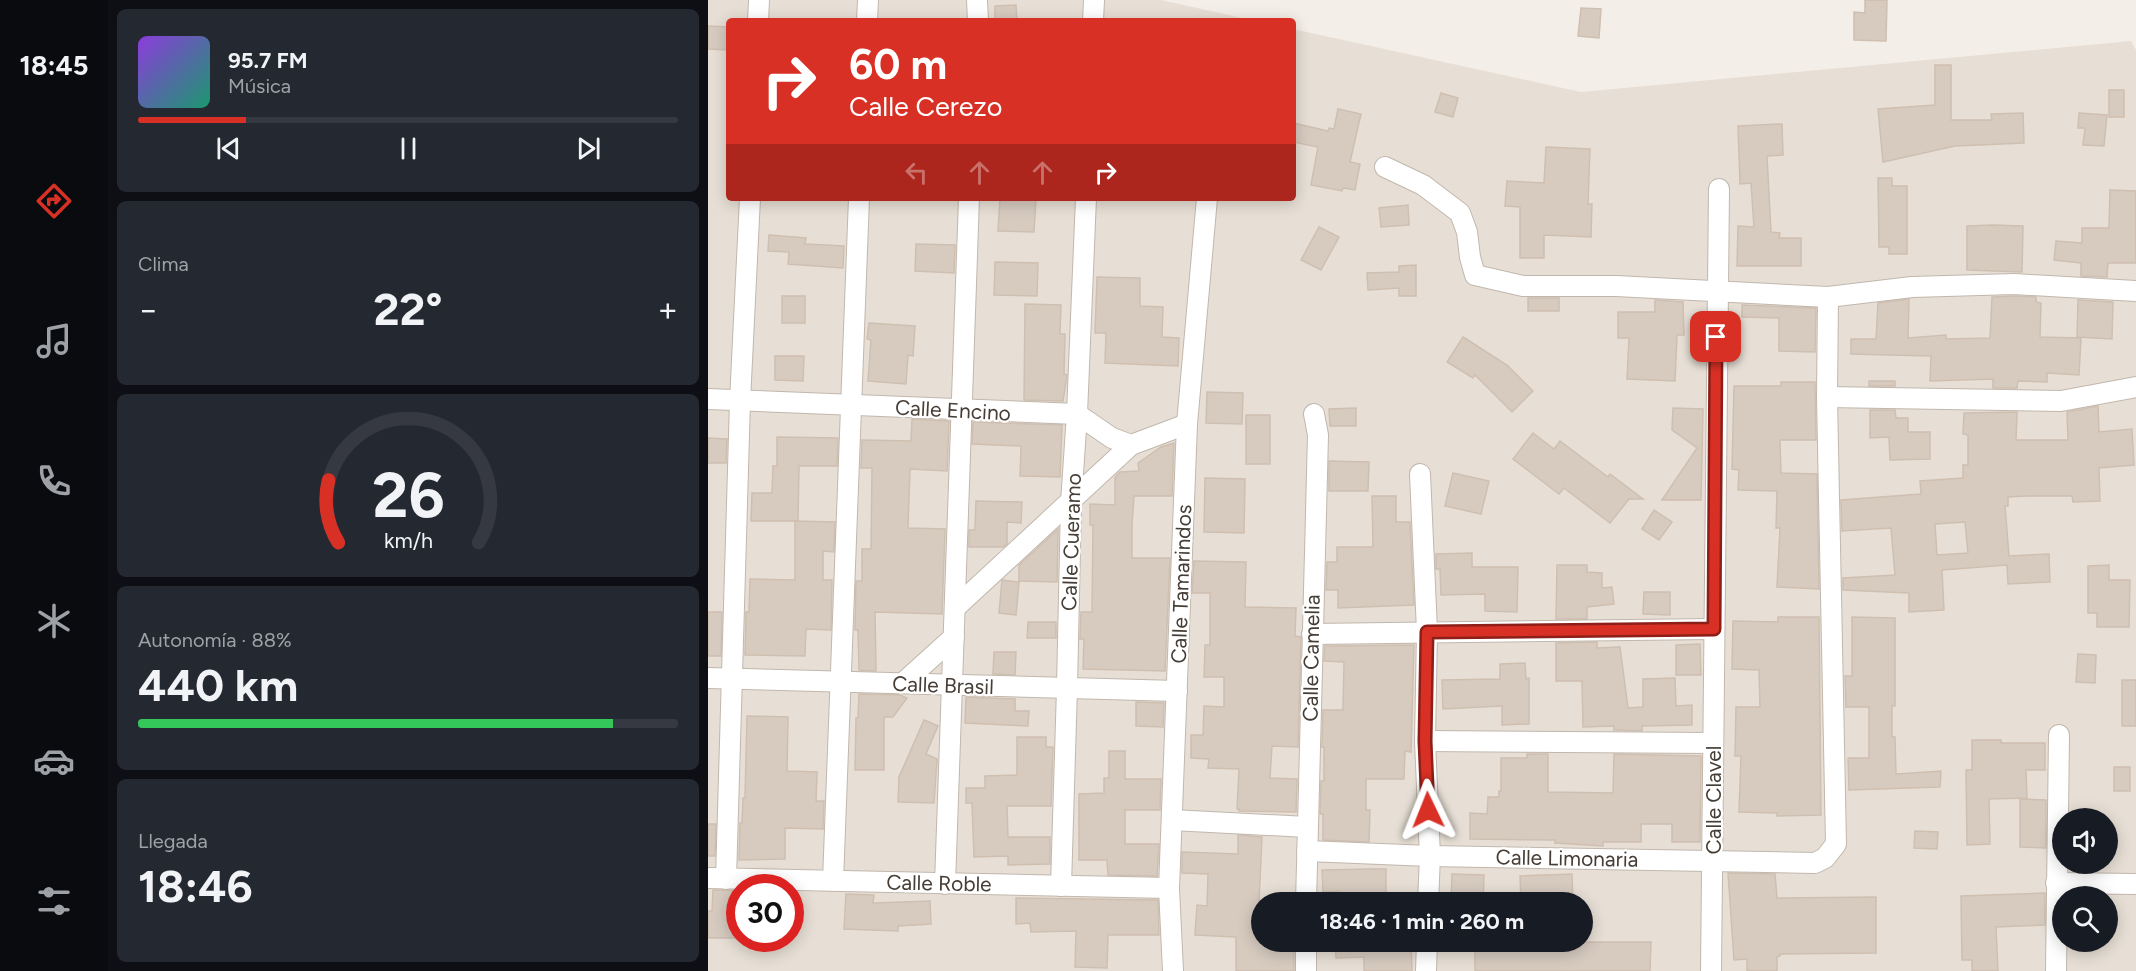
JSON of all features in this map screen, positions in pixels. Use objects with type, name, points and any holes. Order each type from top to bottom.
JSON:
[{"type":"street","points":[[758,18],[759,0]]},
{"type":"street","points":[[867,18],[868,0]]},
{"type":"street","points":[[977,0],[978,18]]},
{"type":"street","points":[[1093,18],[1094,0]]},
{"type":"street","points":[[1385,167],[1422,185],[1460,213],[1467,232],[1475,275],[1523,286],[1616,286],[1828,297],[1912,287],[2014,284],[2136,291]]},
{"type":"street","name":"Calle Clavel","points":[[1711,971],[1716,292],[1719,189]]},
{"type":"street","points":[[717,878],[732,679],[740,400],[750,201]]},
{"type":"street","points":[[833,881],[849,405],[859,201]]},
{"type":"street","points":[[945,884],[969,201]]},
{"type":"street","name":"Calle Cueramo","points":[[1061,886],[1068,688],[1071,502],[1086,201]]},
{"type":"street","name":"Calle Tamarindos","points":[[1173,971],[1169,888],[1186,424],[1207,201]]},
{"type":"street","points":[[1828,297],[1827,397],[2061,401],[2136,387]]},
{"type":"street","name":"Calle Limonaria","points":[[1307,851],[1430,856],[1815,863],[1825,858],[1836,844],[1827,397]]},
{"type":"street","name":"Calle Encino","points":[[708,399],[1077,414]]},
{"type":"street","points":[[1077,414],[1112,438],[1131,445]]},
{"type":"street","name":"Calle Camelia","points":[[1306,892],[1318,435],[1314,414]]},
{"type":"street","points":[[955,608],[1131,445],[1186,424]]},
{"type":"street","points":[[1420,474],[1427,632],[1425,741],[1430,856],[1428,892]]},
{"type":"street","points":[[1312,634],[1714,629]]},
{"type":"street","points":[[903,683],[954,637]]},
{"type":"street","name":"Calle Brasil","points":[[708,678],[1177,691]]},
{"type":"street","points":[[2055,971],[2059,735]]},
{"type":"street","points":[[1425,741],[1713,742]]},
{"type":"street","points":[[1172,820],[1307,827]]},
{"type":"street","name":"Calle Roble","points":[[717,878],[1169,888]]},
{"type":"street","points":[[2056,883],[2136,884]]},
{"type":"street","points":[[1306,952],[1306,971]]},
{"type":"street","points":[[1426,971],[1427,952]]},
{"type":"shaded area","points":[[708,0],[1161,0],[1242,18],[726,18],[726,201],[1296,201],[1296,30],[1581,92],[2131,41],[2136,50],[2136,971],[708,971]]},
{"type":"building","points":[[1865,0],[1887,0],[1886,41],[1854,40],[1854,12],[1865,13]]},
{"type":"building","points":[[1016,5],[1017,18],[995,18],[995,6]]},
{"type":"building","points":[[1581,8],[1601,9],[1599,38],[1578,36]]},
{"type":"building","points":[[708,26],[726,27],[726,50],[708,49]]},
{"type":"building","points":[[1935,65],[1951,65],[1951,120],[1992,120],[1991,114],[2023,113],[2024,143],[1955,146],[1883,162],[1878,109],[1935,105]]},
{"type":"building","points":[[2109,90],[2124,90],[2124,117],[2109,117]]},
{"type":"building","points":[[1441,93],[1458,98],[1453,117],[1435,112]]},
{"type":"building","points":[[1338,109],[1361,114],[1350,162],[1360,164],[1355,190],[1343,188],[1342,191],[1311,185],[1318,147],[1296,143],[1296,124],[1328,131],[1329,128],[1334,129]]},
{"type":"building","points":[[2079,113],[2107,115],[2104,146],[2083,145],[2085,128],[2078,128]]},
{"type":"building","points":[[1782,124],[1783,155],[1767,156],[1771,232],[1780,233],[1779,238],[1801,238],[1801,266],[1737,266],[1738,226],[1754,227],[1751,183],[1740,184],[1738,126]]},
{"type":"building","points":[[1546,147],[1590,149],[1588,204],[1592,204],[1591,237],[1544,235],[1544,258],[1520,258],[1520,207],[1505,206],[1507,181],[1544,183]]},
{"type":"building","points":[[1878,178],[1892,178],[1892,186],[1907,186],[1907,254],[1889,254],[1889,247],[1879,247]]},
{"type":"building","points":[[2110,190],[2136,191],[2136,263],[2108,263],[2107,277],[2081,276],[2081,263],[2054,260],[2056,241],[2082,243],[2082,228],[2109,228]]},
{"type":"building","points":[[1000,201],[1036,201],[1034,232],[998,231]]},
{"type":"building","points":[[1408,205],[1409,225],[1381,227],[1379,208]]},
{"type":"building","points":[[1967,226],[2023,226],[2022,272],[1967,270]]},
{"type":"building","points":[[1319,227],[1339,237],[1321,270],[1301,260]]},
{"type":"building","points":[[769,235],[806,238],[805,244],[844,246],[843,268],[788,264],[789,252],[768,251]]},
{"type":"building","points":[[916,244],[955,245],[954,273],[915,271]]},
{"type":"building","points":[[995,262],[1038,263],[1037,296],[994,295]]},
{"type":"building","points":[[1416,265],[1416,296],[1399,296],[1399,288],[1368,290],[1367,273],[1399,272],[1399,266]]},
{"type":"building","points":[[1097,277],[1140,278],[1140,306],[1163,307],[1162,337],[1179,338],[1178,366],[1105,363],[1106,333],[1095,333]]},
{"type":"building","points":[[782,296],[805,296],[805,323],[782,323]]},
{"type":"building","points":[[1992,297],[2036,297],[2036,302],[2041,303],[2040,337],[2081,338],[2079,375],[2047,373],[2047,382],[2018,381],[2017,388],[1993,388],[1993,379],[1930,381],[1931,356],[1851,354],[1851,339],[1876,339],[1878,303],[1909,299],[1908,338],[1946,335],[1946,339],[1990,338]]},
{"type":"building","points":[[1528,298],[1559,298],[1559,311],[1528,311]]},
{"type":"building","points":[[1655,300],[1683,302],[1684,335],[1677,335],[1675,381],[1627,379],[1629,338],[1618,338],[1618,312],[1655,312]]},
{"type":"building","points":[[2078,300],[2113,302],[2112,339],[2077,337]]},
{"type":"building","points":[[1025,304],[1061,305],[1060,334],[1065,334],[1064,374],[1067,375],[1063,401],[1024,400]]},
{"type":"building","points":[[1742,305],[1816,308],[1815,352],[1779,351],[1779,318],[1742,317]]},
{"type":"building","points":[[869,323],[915,326],[913,356],[908,355],[906,384],[868,381],[871,340],[867,339]]},
{"type":"building","points":[[1463,337],[1507,365],[1533,391],[1512,412],[1475,375],[1473,378],[1447,362]]},
{"type":"building","points":[[775,356],[804,356],[803,381],[775,380]]},
{"type":"building","points":[[1869,381],[1895,381],[1895,386],[1869,386]]},
{"type":"building","points":[[1781,382],[1815,382],[1816,440],[1780,440],[1781,473],[1817,474],[1819,589],[1777,587],[1780,528],[1776,528],[1777,491],[1738,490],[1739,470],[1732,469],[1734,386],[1781,386]]},
{"type":"building","points":[[1207,392],[1243,393],[1242,424],[1206,423]]},
{"type":"building","points":[[2098,406],[2099,432],[2132,429],[2134,465],[2099,468],[2100,501],[2073,502],[2072,496],[2008,497],[2008,506],[2005,506],[2009,556],[2049,554],[2050,582],[2008,584],[2007,565],[1942,570],[1944,610],[1909,612],[1909,593],[1843,590],[1843,578],[1895,575],[1891,528],[1842,531],[1841,500],[1921,494],[1920,481],[1963,478],[1963,465],[1968,465],[1968,435],[1963,434],[1964,413],[2017,412],[2016,440],[2068,440],[2067,412]],"holes":[[[1965,522],[1968,553],[1937,555],[1935,524]]]},
{"type":"building","points":[[1356,408],[1356,426],[1330,426],[1329,409]]},
{"type":"building","points":[[1673,408],[1703,409],[1701,500],[1662,500],[1697,448],[1672,430]]},
{"type":"building","points":[[1870,410],[1895,410],[1896,418],[1908,418],[1908,432],[1930,432],[1930,459],[1890,460],[1889,437],[1870,438]]},
{"type":"building","points":[[1246,415],[1270,415],[1270,464],[1246,464]]},
{"type":"building","points":[[912,419],[949,421],[947,471],[910,469],[908,528],[945,529],[942,614],[875,612],[876,671],[859,670],[858,630],[855,630],[856,581],[862,581],[862,549],[871,549],[872,468],[861,468],[862,440],[911,441]]},
{"type":"building","points":[[973,422],[1062,425],[1060,477],[1020,476],[1021,446],[972,444]]},
{"type":"building","points":[[1533,433],[1554,449],[1560,441],[1608,477],[1610,474],[1643,499],[1629,499],[1610,523],[1564,488],[1559,494],[1513,459]]},
{"type":"building","points":[[777,437],[838,438],[837,466],[799,466],[798,521],[751,521],[752,493],[772,493],[773,466],[777,466]]},
{"type":"building","points":[[708,438],[727,439],[726,463],[708,463]]},
{"type":"building","points":[[1174,443],[1172,496],[1134,496],[1132,525],[1132,558],[1170,558],[1165,671],[1083,669],[1084,639],[1080,639],[1081,612],[1092,612],[1093,525],[1090,525],[1090,504],[1115,505],[1115,477],[1120,472],[1139,471],[1138,463],[1161,447]]},
{"type":"building","points":[[1329,461],[1369,462],[1368,491],[1329,491]]},
{"type":"building","points":[[1453,473],[1489,481],[1481,514],[1445,506]]},
{"type":"building","points":[[1205,478],[1245,479],[1244,533],[1204,532]]},
{"type":"building","points":[[1372,496],[1396,496],[1396,522],[1410,522],[1414,605],[1338,608],[1338,590],[1326,590],[1327,562],[1337,562],[1337,547],[1373,547]]},
{"type":"building","points":[[976,501],[1022,502],[1021,523],[1007,522],[1007,544],[1003,547],[969,547],[969,530],[975,530]]},
{"type":"building","points":[[1654,510],[1672,522],[1659,540],[1642,529]]},
{"type":"building","points":[[795,521],[835,522],[834,552],[823,551],[823,580],[832,580],[831,630],[806,629],[805,656],[745,655],[746,612],[749,612],[750,579],[795,580]]},
{"type":"building","points":[[1058,529],[1057,582],[1019,581],[1019,565]]},
{"type":"building","points":[[1472,553],[1472,567],[1518,567],[1517,612],[1485,611],[1485,594],[1441,595],[1440,569],[1436,569],[1436,554]]},
{"type":"building","points":[[1194,561],[1246,562],[1245,607],[1296,608],[1295,636],[1301,637],[1298,747],[1272,746],[1270,778],[1297,779],[1296,812],[1239,811],[1237,809],[1239,769],[1208,768],[1209,759],[1191,758],[1191,735],[1203,735],[1204,706],[1224,707],[1224,677],[1204,677],[1205,645],[1210,645],[1210,593],[1192,593]]},
{"type":"building","points":[[1557,565],[1587,565],[1587,572],[1602,573],[1602,588],[1612,587],[1614,604],[1587,607],[1587,619],[1556,619]]},
{"type":"building","points":[[2109,565],[2109,580],[2130,580],[2129,627],[2097,627],[2097,613],[2088,613],[2088,566]]},
{"type":"building","points":[[1002,580],[1019,582],[1016,615],[999,613]]},
{"type":"building","points":[[1644,592],[1670,592],[1670,615],[1643,614]]},
{"type":"building","points":[[708,612],[722,612],[721,656],[708,656]]},
{"type":"building","points":[[1778,617],[1819,617],[1821,815],[1777,816],[1777,813],[1739,812],[1741,756],[1735,756],[1736,707],[1760,707],[1759,670],[1732,669],[1733,621],[1778,622]]},
{"type":"building","points":[[1852,617],[1895,618],[1895,706],[1892,706],[1892,737],[1895,737],[1896,774],[1941,771],[1940,787],[1849,790],[1848,758],[1869,758],[1869,707],[1846,707],[1845,676],[1852,676]]},
{"type":"building","points":[[1028,622],[1056,622],[1056,638],[1027,638]]},
{"type":"building","points":[[1597,642],[1597,648],[1620,647],[1628,708],[1643,707],[1643,679],[1675,678],[1676,706],[1692,705],[1692,725],[1642,726],[1642,731],[1614,730],[1614,726],[1583,727],[1582,681],[1556,681],[1556,643]]},
{"type":"building","points":[[1700,644],[1701,675],[1676,675],[1676,645]]},
{"type":"building","points":[[1414,645],[1411,752],[1405,751],[1404,779],[1366,779],[1366,810],[1370,810],[1369,842],[1323,840],[1323,814],[1320,814],[1321,781],[1324,781],[1323,710],[1343,710],[1344,662],[1324,661],[1325,646]]},
{"type":"building","points":[[994,652],[1016,652],[1015,675],[993,674]]},
{"type":"building","points":[[2078,654],[2096,655],[2095,683],[2076,682]]},
{"type":"building","points":[[1525,663],[1526,679],[1529,678],[1529,724],[1502,725],[1502,706],[1443,709],[1442,680],[1500,679],[1500,664]]},
{"type":"building","points":[[2122,680],[2136,680],[2136,726],[2122,726]]},
{"type":"building","points":[[859,694],[900,695],[907,698],[893,717],[884,717],[884,770],[855,770]]},
{"type":"building","points":[[966,697],[1015,699],[1015,711],[1029,711],[1028,726],[965,723]]},
{"type":"building","points":[[1136,702],[1164,703],[1163,727],[1136,726]]},
{"type":"building","points":[[747,716],[788,717],[787,771],[817,772],[816,801],[824,801],[823,829],[785,828],[785,859],[739,860],[740,823],[742,823],[743,798],[745,798]]},
{"type":"building","points":[[924,720],[938,726],[926,754],[937,759],[934,803],[898,802],[899,777]]},
{"type":"building","points":[[1017,737],[1046,737],[1046,747],[1053,747],[1051,806],[1007,806],[1008,837],[1050,837],[1050,864],[1008,865],[1008,856],[974,857],[972,803],[966,803],[966,788],[985,788],[985,776],[1017,775]]},
{"type":"building","points":[[1972,740],[2001,740],[2001,743],[2045,743],[2045,770],[2026,770],[2027,798],[1989,799],[1990,844],[1967,845],[1966,770],[1972,770]]},
{"type":"building","points":[[1109,751],[1125,751],[1125,779],[1161,779],[1160,810],[1125,810],[1125,844],[1159,844],[1157,876],[1108,875],[1107,860],[1079,860],[1079,794],[1104,793],[1104,778],[1109,778]]},
{"type":"building","points":[[1527,754],[1548,754],[1548,792],[1613,793],[1614,754],[1701,756],[1700,842],[1672,842],[1672,824],[1641,824],[1641,842],[1603,842],[1603,846],[1555,843],[1555,840],[1470,839],[1470,813],[1487,814],[1488,797],[1499,797],[1501,758],[1527,758]]},
{"type":"building","points":[[2114,767],[2130,767],[2130,791],[2114,791]]},
{"type":"building","points":[[2020,799],[2046,800],[2046,848],[2020,847]]},
{"type":"building","points":[[708,824],[716,824],[715,856],[708,856]]},
{"type":"building","points":[[1915,831],[1938,832],[1937,849],[1914,848]]},
{"type":"building","points":[[1238,835],[1262,837],[1260,892],[1251,892],[1251,952],[1294,952],[1294,971],[1236,971],[1236,937],[1195,935],[1197,905],[1207,906],[1208,874],[1182,873],[1182,852],[1238,854]]},
{"type":"building","points":[[1386,869],[1386,892],[1323,892],[1322,870]]},
{"type":"building","points":[[1728,873],[1775,874],[1777,898],[1876,897],[1876,953],[1780,954],[1777,957],[1777,971],[1747,971],[1747,959],[1734,960]]},
{"type":"building","points":[[1452,874],[1484,875],[1483,892],[1451,892]]},
{"type":"building","points":[[1572,874],[1573,892],[1521,892],[1520,876]]},
{"type":"building","points":[[713,890],[726,890],[726,938],[708,938],[708,911],[712,911]]},
{"type":"building","points":[[2045,893],[2045,925],[1996,927],[1998,971],[1972,971],[1972,960],[1962,960],[1961,896]]},
{"type":"building","points":[[846,894],[874,895],[873,903],[930,901],[931,924],[898,926],[898,931],[844,929]]},
{"type":"building","points":[[1016,898],[1158,900],[1159,935],[1108,935],[1107,968],[1075,967],[1076,931],[1031,932],[1030,923],[1016,924]]},
{"type":"building","points":[[1593,942],[1651,942],[1650,971],[1475,971],[1475,952],[1593,952]]},
{"type":"building","points":[[1336,952],[1411,952],[1412,971],[1364,971],[1364,957],[1336,958]]},
{"type":"route","points":[[1428,810],[1425,741],[1427,632],[1714,629],[1716,337]]}]
